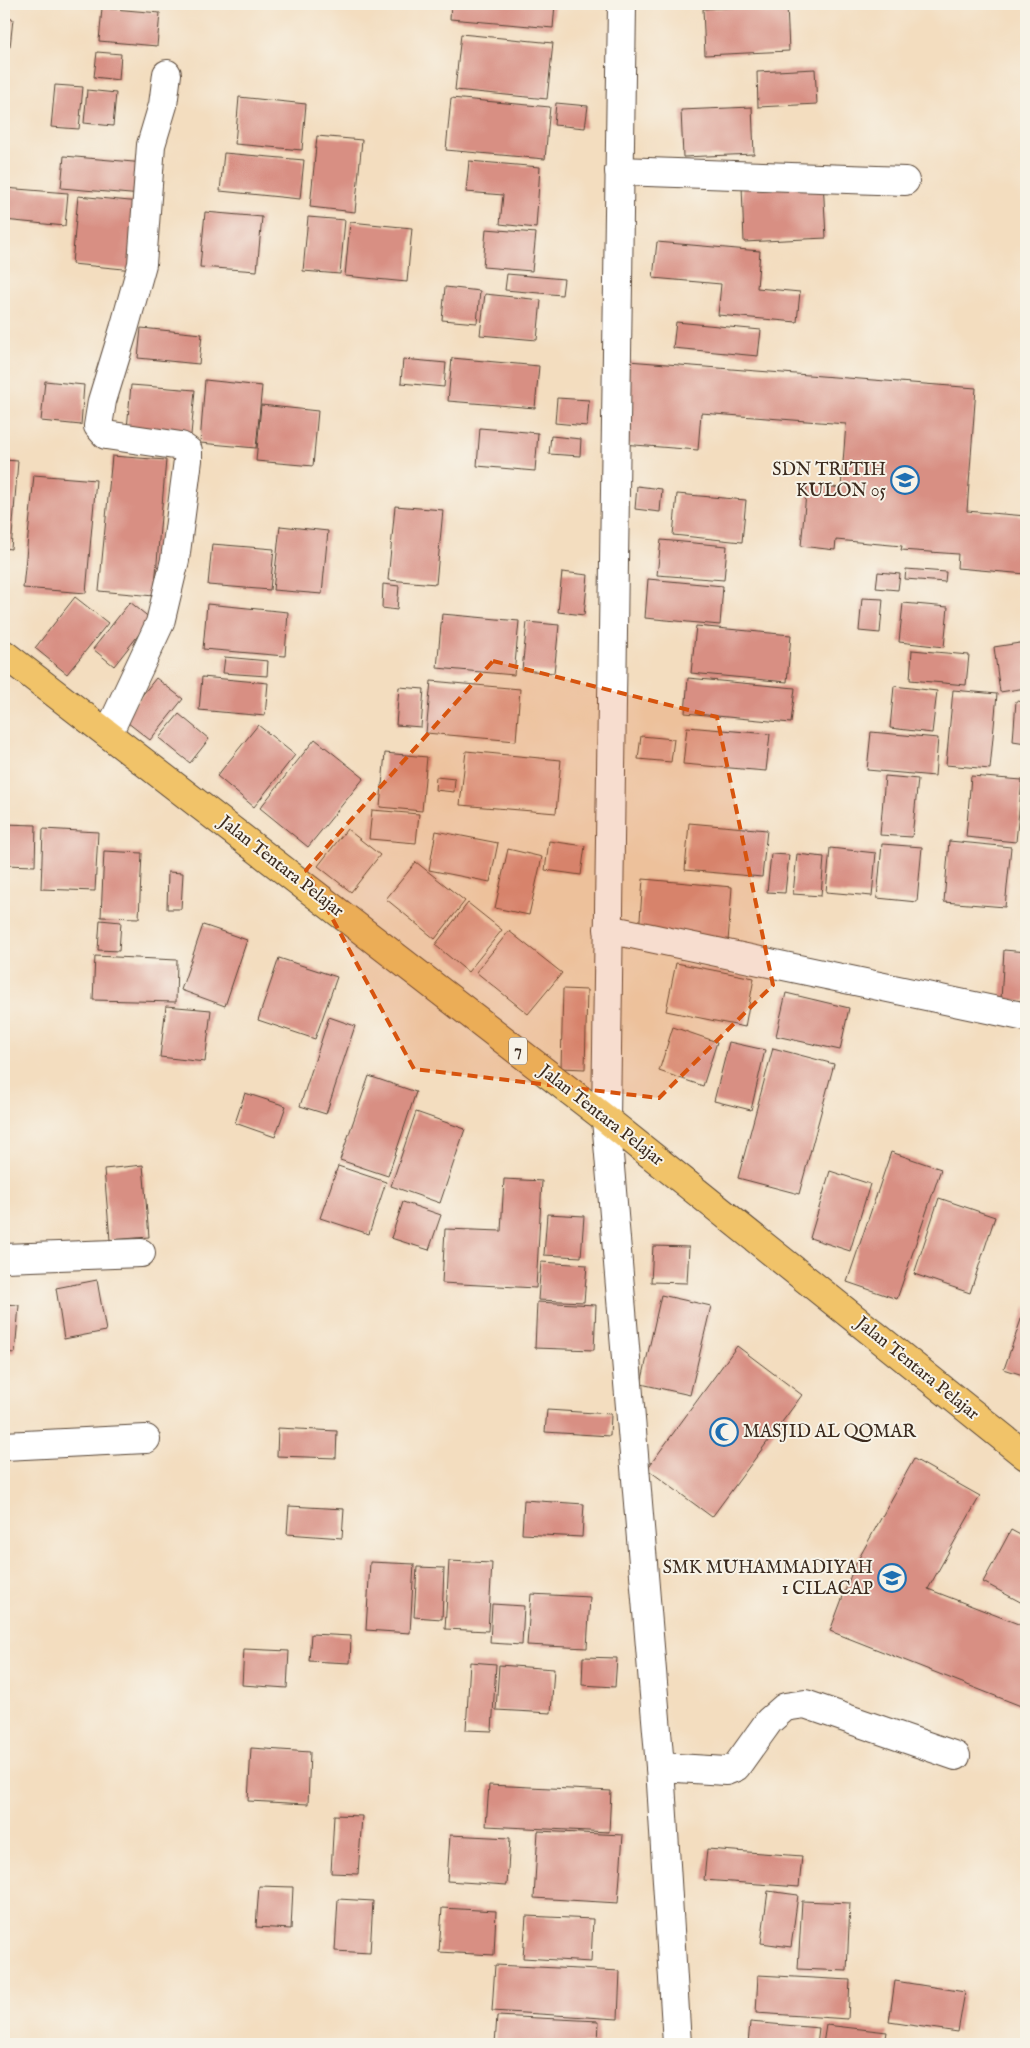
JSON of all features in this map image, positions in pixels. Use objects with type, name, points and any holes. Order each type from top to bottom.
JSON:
[{"type":"highway","name":"Jalan Tentara Pelajar","points":[[4,654],[606,1119],[1026,1456]]},
{"type":"street","points":[[622,4],[606,1119],[660,1767],[677,2044]]},
{"type":"street","points":[[108,734],[160,623],[175,560],[188,460],[188,451],[181,446],[106,435],[101,432],[98,426],[102,401],[142,264],[151,145],[163,105],[167,74]]},
{"type":"street","points":[[619,170],[905,181]]},
{"type":"street","points":[[608,929],[1026,1017]]},
{"type":"street","points":[[4,1258],[142,1253]]},
{"type":"street","points":[[4,1446],[146,1439]]},
{"type":"street","points":[[660,1767],[726,1771],[736,1768],[769,1721],[785,1707],[805,1704],[956,1756]]},
{"type":"highlighted area","points":[[493,661],[717,717],[773,985],[659,1098],[414,1069],[306,870]]},
{"type":"building","points":[[451,4],[555,4],[553,28],[450,19]]},
{"type":"building","points":[[787,5],[789,51],[705,55],[703,9]]},
{"type":"building","points":[[102,8],[160,13],[157,46],[99,41]]},
{"type":"building","points":[[4,18],[13,19],[10,47],[4,46]]},
{"type":"building","points":[[461,34],[553,43],[547,99],[455,90]]},
{"type":"building","points":[[97,52],[121,54],[119,80],[94,77]]},
{"type":"building","points":[[815,69],[817,104],[758,107],[757,72]]},
{"type":"building","points":[[55,85],[83,87],[79,129],[51,127]]},
{"type":"building","points":[[87,90],[116,93],[113,126],[84,123]]},
{"type":"building","points":[[239,97],[306,104],[302,150],[235,144]]},
{"type":"building","points":[[451,98],[550,107],[545,159],[446,150]]},
{"type":"building","points":[[556,103],[588,106],[585,128],[554,125]]},
{"type":"building","points":[[752,107],[754,154],[683,157],[681,110]]},
{"type":"building","points":[[317,136],[362,140],[355,212],[310,207]]},
{"type":"building","points":[[224,153],[304,160],[300,199],[220,191]]},
{"type":"building","points":[[64,156],[145,163],[142,195],[61,188]]},
{"type":"building","points":[[469,161],[540,167],[536,228],[500,224],[503,195],[466,192]]},
{"type":"building","points":[[823,180],[826,238],[744,242],[742,185]]},
{"type":"building","points":[[4,188],[68,193],[65,226],[4,220]]},
{"type":"building","points":[[78,196],[140,202],[134,270],[72,264]]},
{"type":"building","points":[[205,212],[262,217],[257,271],[200,267]]},
{"type":"building","points":[[308,217],[345,220],[340,274],[303,271]]},
{"type":"building","points":[[350,222],[412,228],[407,282],[345,276]]},
{"type":"building","points":[[486,229],[536,233],[532,271],[483,267]]},
{"type":"building","points":[[657,242],[760,251],[757,288],[800,292],[797,322],[718,315],[721,284],[653,278]]},
{"type":"building","points":[[507,274],[564,279],[562,295],[505,290]]},
{"type":"building","points":[[445,287],[480,291],[477,323],[442,320]]},
{"type":"building","points":[[485,294],[541,300],[537,340],[480,335]]},
{"type":"building","points":[[676,322],[761,330],[758,356],[673,348]]},
{"type":"building","points":[[141,328],[202,334],[199,364],[138,358]]},
{"type":"building","points":[[452,358],[539,366],[535,408],[448,401]]},
{"type":"building","points":[[403,359],[446,363],[444,387],[401,383]]},
{"type":"building","name":"SDN TRITIH KULON 05","points":[[628,361],[976,388],[967,511],[1026,516],[1026,574],[957,568],[958,554],[901,550],[902,546],[836,540],[835,550],[801,546],[807,484],[841,488],[846,424],[701,413],[698,450],[622,444]]},
{"type":"building","points":[[205,380],[262,386],[256,448],[200,443]]},
{"type":"building","points":[[45,381],[84,385],[81,425],[41,421]]},
{"type":"building","points":[[131,385],[195,390],[191,435],[127,429]]},
{"type":"building","points":[[557,398],[589,400],[587,426],[555,423]]},
{"type":"building","points":[[261,405],[318,411],[313,466],[256,461]]},
{"type":"building","points":[[480,428],[538,433],[535,471],[477,466]]},
{"type":"building","points":[[551,436],[581,439],[580,456],[549,454]]},
{"type":"building","points":[[112,456],[166,460],[154,596],[99,591]]},
{"type":"building","points":[[4,460],[18,461],[11,549],[4,548]]},
{"type":"building","points":[[34,475],[96,480],[86,593],[23,588]]},
{"type":"building","points":[[637,486],[662,489],[660,512],[635,509]]},
{"type":"building","points":[[677,494],[746,500],[742,542],[673,535]]},
{"type":"building","points":[[395,506],[443,510],[436,584],[388,580]]},
{"type":"building","points":[[280,526],[328,531],[322,594],[273,590]]},
{"type":"building","points":[[661,540],[727,546],[724,580],[657,575]]},
{"type":"building","points":[[212,544],[274,549],[270,590],[208,585]]},
{"type":"building","points":[[906,569],[946,572],[945,582],[905,579]]},
{"type":"building","points":[[562,572],[588,575],[584,615],[558,612]]},
{"type":"building","points":[[878,572],[900,574],[898,590],[876,588]]},
{"type":"building","points":[[648,579],[723,586],[720,625],[645,618]]},
{"type":"building","points":[[383,584],[399,586],[397,610],[382,608]]},
{"type":"building","points":[[75,597],[108,623],[67,674],[35,648]]},
{"type":"building","points":[[862,598],[883,599],[880,633],[859,631]]},
{"type":"building","points":[[130,602],[151,619],[114,666],[93,649]]},
{"type":"building","points":[[903,603],[948,607],[944,647],[899,642]]},
{"type":"building","points":[[207,604],[288,612],[285,656],[203,649]]},
{"type":"building","points":[[442,614],[519,621],[514,675],[437,668]]},
{"type":"building","points":[[527,622],[559,625],[554,673],[522,670]]},
{"type":"building","points":[[696,626],[791,635],[787,682],[691,673]]},
{"type":"building","points":[[1026,642],[1026,688],[1000,692],[994,647]]},
{"type":"building","points":[[912,650],[969,655],[966,685],[910,680]]},
{"type":"building","points":[[225,657],[268,661],[267,676],[223,673]]},
{"type":"building","points":[[202,677],[268,683],[265,716],[199,710]]},
{"type":"building","points":[[156,678],[183,699],[150,740],[123,719]]},
{"type":"building","points":[[688,678],[795,688],[791,723],[685,713]]},
{"type":"building","points":[[431,681],[520,689],[516,741],[426,733]]},
{"type":"building","points":[[894,686],[937,691],[932,733],[890,728]]},
{"type":"building","points":[[399,687],[424,689],[421,727],[396,725]]},
{"type":"building","points":[[953,690],[997,694],[990,769],[946,765]]},
{"type":"building","points":[[1016,701],[1026,702],[1026,743],[1013,741]]},
{"type":"building","points":[[179,714],[209,739],[190,763],[159,738]]},
{"type":"building","points":[[258,725],[295,755],[254,807],[217,776]]},
{"type":"building","points":[[687,727],[770,734],[766,771],[683,764]]},
{"type":"building","points":[[871,732],[938,738],[935,776],[867,770]]},
{"type":"building","points":[[641,736],[674,739],[671,762],[638,759]]},
{"type":"building","points":[[315,739],[364,778],[308,847],[260,808]]},
{"type":"building","points":[[466,751],[561,760],[556,813],[460,805]]},
{"type":"building","points":[[385,753],[427,757],[422,811],[380,807]]},
{"type":"building","points":[[885,776],[918,779],[912,837],[880,835]]},
{"type":"building","points":[[971,776],[1022,780],[1016,842],[966,837]]},
{"type":"building","points":[[436,777],[455,779],[454,792],[435,790]]},
{"type":"building","points":[[1025,798],[1026,831],[1022,831]]},
{"type":"building","points":[[372,810],[419,814],[416,843],[369,839]]},
{"type":"building","points":[[689,823],[767,830],[762,877],[685,870]]},
{"type":"building","points":[[4,824],[36,825],[35,866],[4,865]]},
{"type":"building","points":[[43,829],[98,832],[95,891],[41,889]]},
{"type":"building","points":[[347,829],[380,855],[351,892],[318,866]]},
{"type":"building","points":[[436,831],[498,843],[490,882],[429,870]]},
{"type":"building","points":[[549,841],[585,846],[581,875],[545,870]]},
{"type":"building","points":[[949,841],[1011,847],[1005,907],[944,902]]},
{"type":"building","points":[[882,844],[922,847],[917,902],[877,898]]},
{"type":"building","points":[[830,848],[876,853],[872,896],[826,892]]},
{"type":"building","points":[[508,849],[542,857],[529,915],[495,908]]},
{"type":"building","points":[[104,851],[142,853],[139,918],[101,917]]},
{"type":"building","points":[[771,854],[789,855],[785,893],[767,892]]},
{"type":"building","points":[[797,854],[824,857],[821,896],[793,894]]},
{"type":"building","points":[[416,862],[465,901],[435,939],[386,899]]},
{"type":"building","points":[[168,872],[183,873],[181,909],[167,909]]},
{"type":"building","points":[[643,879],[732,887],[728,942],[639,933]]},
{"type":"building","points":[[468,903],[502,930],[468,972],[435,945]]},
{"type":"building","points":[[100,920],[121,922],[119,951],[98,950]]},
{"type":"building","points":[[203,925],[247,940],[225,1006],[181,990]]},
{"type":"building","points":[[509,931],[562,973],[528,1014],[476,972]]},
{"type":"building","points":[[1004,950],[1026,952],[1026,1001],[1001,1000]]},
{"type":"building","points":[[95,956],[177,960],[176,1002],[93,1000]]},
{"type":"building","points":[[279,958],[337,977],[315,1039],[258,1020]]},
{"type":"building","points":[[676,963],[754,978],[745,1027],[666,1011]]},
{"type":"building","points":[[563,989],[587,990],[585,1069],[561,1068]]},
{"type":"building","points":[[786,993],[849,1008],[840,1050],[776,1036]]},
{"type":"building","points":[[166,1006],[211,1010],[205,1062],[160,1057]]},
{"type":"building","points":[[329,1017],[355,1026],[326,1114],[300,1106]]},
{"type":"building","points":[[673,1027],[717,1042],[703,1086],[659,1071]]},
{"type":"building","points":[[729,1042],[765,1050],[751,1110],[714,1101]]},
{"type":"building","points":[[773,1048],[834,1064],[799,1194],[738,1178]]},
{"type":"building","points":[[369,1076],[416,1092],[388,1176],[340,1160]]},
{"type":"building","points":[[245,1093],[286,1106],[275,1137],[235,1123]]},
{"type":"building","points":[[416,1112],[465,1129],[440,1203],[391,1186]]},
{"type":"building","points":[[891,1152],[941,1169],[897,1299],[847,1282]]},
{"type":"building","points":[[143,1165],[149,1237],[110,1240],[104,1169]]},
{"type":"building","points":[[338,1166],[386,1182],[369,1234],[320,1218]]},
{"type":"building","points":[[830,1171],[870,1184],[850,1251],[810,1238]]},
{"type":"building","points":[[504,1179],[542,1181],[536,1288],[442,1283],[445,1229],[501,1231]]},
{"type":"building","points":[[939,1198],[995,1217],[970,1293],[914,1274]]},
{"type":"building","points":[[403,1202],[441,1215],[429,1250],[391,1238]]},
{"type":"building","points":[[547,1214],[584,1216],[581,1257],[544,1255]]},
{"type":"building","points":[[653,1246],[689,1247],[687,1283],[651,1282]]},
{"type":"building","points":[[541,1262],[587,1265],[584,1302],[538,1300]]},
{"type":"building","points":[[97,1280],[106,1331],[64,1339],[56,1288]]},
{"type":"building","points":[[661,1295],[711,1306],[690,1395],[641,1384]]},
{"type":"building","points":[[537,1302],[596,1305],[594,1350],[535,1348]]},
{"type":"building","points":[[4,1304],[19,1305],[15,1353],[4,1352]]},
{"type":"building","points":[[1026,1305],[1026,1376],[1004,1369]]},
{"type":"building","name":"MASJID AL QOMAR","points":[[737,1346],[802,1395],[712,1517],[647,1469]]},
{"type":"building","points":[[547,1410],[611,1414],[610,1436],[545,1432]]},
{"type":"building","points":[[278,1428],[337,1431],[336,1458],[277,1456]]},
{"type":"building","name":"SMK MUHAMMADIYAH 1 CILACAP","points":[[914,1459],[980,1496],[928,1589],[1026,1627],[1026,1708],[830,1631],[854,1567]]},
{"type":"building","points":[[524,1500],[584,1504],[582,1537],[522,1534]]},
{"type":"building","points":[[289,1506],[344,1509],[342,1538],[287,1534]]},
{"type":"building","points":[[1011,1530],[1026,1538],[1026,1605],[983,1582]]},
{"type":"building","points":[[449,1561],[492,1563],[488,1631],[445,1629]]},
{"type":"building","points":[[370,1562],[414,1564],[410,1633],[366,1630]]},
{"type":"building","points":[[417,1567],[444,1568],[442,1619],[414,1617]]},
{"type":"building","points":[[531,1594],[590,1597],[587,1648],[527,1645]]},
{"type":"building","points":[[492,1604],[524,1606],[522,1645],[490,1643]]},
{"type":"building","points":[[311,1634],[351,1636],[350,1663],[309,1661]]},
{"type":"building","points":[[244,1649],[289,1651],[287,1688],[242,1685]]},
{"type":"building","points":[[583,1657],[617,1658],[615,1687],[582,1685]]},
{"type":"building","points":[[470,1662],[496,1664],[492,1731],[466,1730]]},
{"type":"building","points":[[499,1665],[554,1669],[551,1713],[496,1710]]},
{"type":"building","points":[[251,1748],[310,1752],[308,1804],[248,1801]]},
{"type":"building","points":[[489,1785],[611,1791],[609,1832],[486,1826]]},
{"type":"building","points":[[334,1815],[362,1816],[358,1874],[331,1873]]},
{"type":"building","points":[[538,1831],[623,1835],[618,1903],[534,1898]]},
{"type":"building","points":[[450,1835],[510,1838],[507,1885],[447,1881]]},
{"type":"building","points":[[707,1849],[802,1856],[799,1887],[704,1880]]},
{"type":"building","points":[[259,1886],[293,1887],[291,1929],[256,1927]]},
{"type":"building","points":[[768,1891],[798,1895],[791,1947],[761,1943]]},
{"type":"building","points":[[338,1899],[373,1901],[370,1953],[335,1951]]},
{"type":"building","points":[[802,1901],[850,1903],[847,1971],[798,1969]]},
{"type":"building","points":[[442,1908],[496,1911],[494,1955],[439,1952]]},
{"type":"building","points":[[526,1916],[593,1919],[591,1962],[523,1958]]},
{"type":"building","points":[[495,1965],[620,1971],[618,2019],[492,2011]]},
{"type":"building","points":[[758,1975],[850,1980],[848,2019],[756,2013]]},
{"type":"building","points":[[895,1981],[965,1992],[958,2032],[889,2022]]},
{"type":"building","points":[[497,2016],[599,2021],[598,2044],[495,2044]]},
{"type":"building","points":[[750,2022],[819,2028],[817,2044],[748,2044]]},
{"type":"building","points":[[826,2025],[887,2032],[885,2044],[823,2044]]},
{"type":"place","name":"SDN TRITIH KULON 05","points":[[905,480]]},
{"type":"place","name":"MASJID AL QOMAR","points":[[724,1432]]},
{"type":"place","name":"SMK MUHAMMADIYAH 1 CILACAP","points":[[892,1578]]}]
